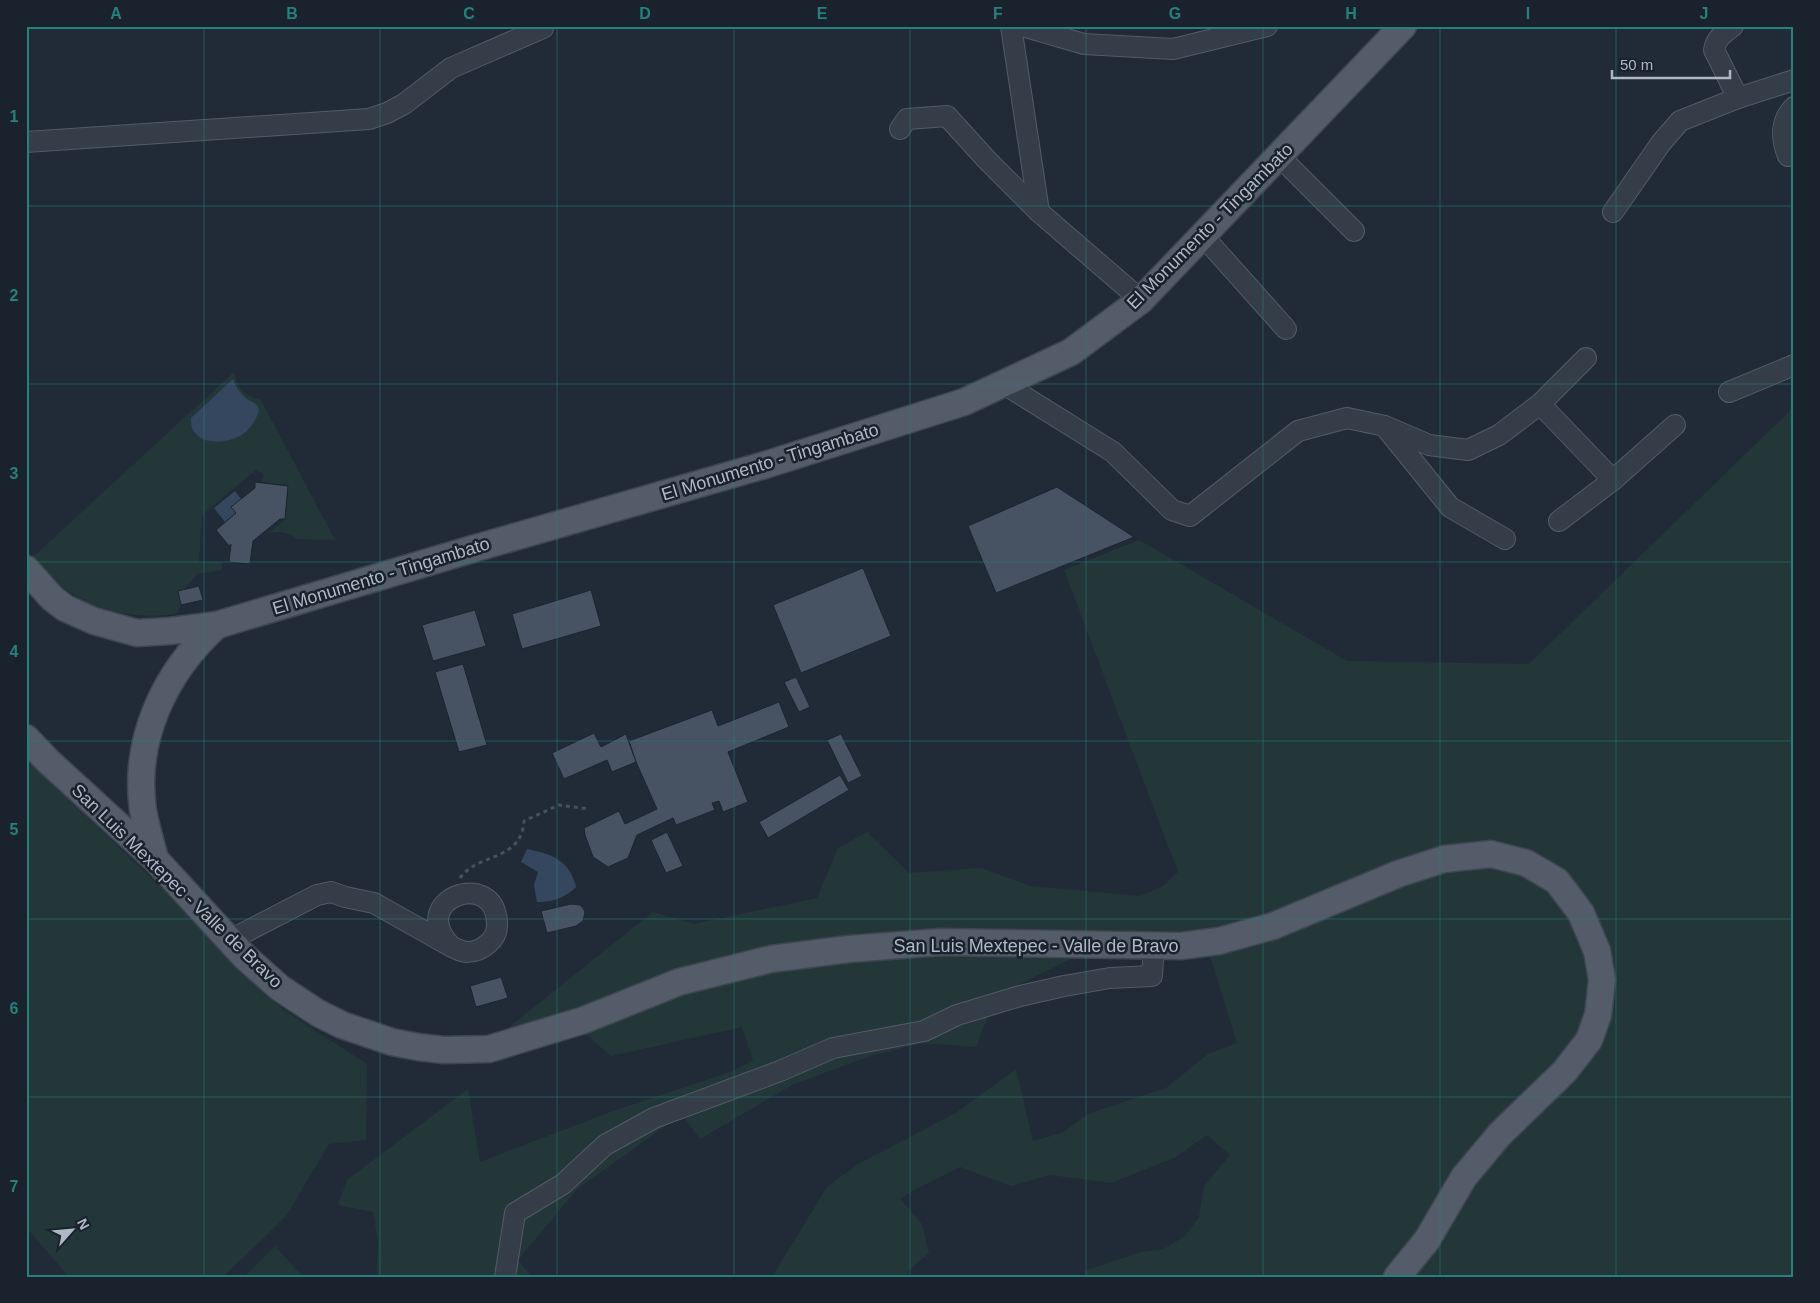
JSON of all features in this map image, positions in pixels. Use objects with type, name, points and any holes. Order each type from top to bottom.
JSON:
[{"type":"main road","name":"El Monumento - Tingambato","points":[[26,570],[52,598],[65,608],[94,622],[137,632],[170,631],[216,625],[485,545],[765,465],[964,402],[1071,352],[1141,300],[1403,26]]},
{"type":"main road","points":[[155,859],[146,828],[142,789],[144,750],[148,732],[163,693],[174,674],[201,640],[216,625]]},
{"type":"main road","name":"San Luis Mextepec - Valle de Bravo","points":[[26,738],[48,761],[155,859],[262,974],[299,1002],[358,1031],[392,1042],[444,1050],[489,1049],[584,1020],[679,982],[770,959],[849,949],[941,942],[1182,946],[1219,941],[1273,926],[1398,874],[1444,859],[1491,854],[1526,863],[1557,881],[1581,913],[1597,951],[1602,980],[1598,1015],[1589,1040],[1565,1071],[1500,1134],[1470,1170],[1427,1240],[1397,1277]]},
{"type":"street","points":[[26,142],[369,119],[387,114],[404,104],[451,68],[543,28],[543,26]]},
{"type":"street","points":[[1011,26],[1039,212]]},
{"type":"street","points":[[1022,26],[1084,44],[1173,49],[1267,26]]},
{"type":"street","points":[[1733,26],[1715,42],[1714,50],[1738,98]]},
{"type":"street","points":[[1613,212],[1661,143],[1680,120],[1738,98],[1794,80]]},
{"type":"street","points":[[1788,156],[1782,132],[1787,114],[1794,107]]},
{"type":"street","points":[[900,129],[907,119],[947,116],[987,160],[1039,212],[1141,300]]},
{"type":"street","points":[[1279,156],[1354,231]]},
{"type":"street","points":[[1203,236],[1286,328]]},
{"type":"street","points":[[1004,384],[1113,452],[1172,510],[1190,516],[1298,431],[1347,418],[1385,426],[1429,445],[1468,450],[1499,435],[1540,404],[1586,358]]},
{"type":"street","points":[[1729,392],[1794,365]]},
{"type":"street","points":[[1540,404],[1613,480]]},
{"type":"street","points":[[1559,521],[1613,480],[1675,425]]},
{"type":"street","points":[[1385,426],[1450,507],[1505,539]]},
{"type":"street","points":[[230,940],[316,895],[331,892],[374,903],[452,947],[466,952],[481,949],[492,940],[498,926],[496,911],[486,899],[472,893],[458,894],[443,907],[438,926],[443,938],[452,947]]},
{"type":"street","points":[[505,1277],[516,1213],[563,1184],[605,1145],[654,1118],[780,1071],[833,1048],[924,1031],[957,1015],[1020,996],[1064,986],[1110,978],[1152,976],[1154,946]]},
{"type":"path","points":[[458,894],[458,884],[464,874],[476,866],[506,852],[517,843],[524,822],[559,805],[588,809]]},
{"type":"green space","points":[[234,372],[237,382],[243,391],[255,399],[261,400],[335,540],[297,539],[283,533],[268,533],[285,520],[288,485],[262,482],[263,474],[256,470],[202,515],[199,562],[222,562],[222,570],[197,574],[185,589],[178,591],[181,605],[176,614],[134,615],[114,611],[96,606],[79,598],[63,587],[33,557]]},
{"type":"green space","points":[[1794,407],[1794,1277],[1087,1277],[1084,1271],[1141,1252],[1159,1250],[1185,1236],[1199,1217],[1204,1186],[1230,1155],[1207,1135],[1176,1157],[1111,1183],[1050,1175],[1011,1186],[960,1167],[900,1199],[922,1224],[929,1253],[908,1271],[909,1277],[772,1277],[827,1187],[858,1164],[956,1113],[1016,1069],[1033,1141],[1062,1133],[1088,1114],[1166,1088],[1208,1054],[1237,1043],[1207,946],[1105,942],[996,996],[976,1047],[922,1043],[870,1056],[792,1085],[700,1139],[685,1119],[671,1122],[577,1189],[518,1260],[532,1277],[377,1277],[378,1242],[373,1212],[338,1205],[347,1180],[468,1089],[480,1162],[613,1111],[733,1071],[753,1060],[742,1027],[611,1056],[568,1019],[488,1044],[653,912],[694,924],[817,898],[838,848],[867,832],[909,873],[981,868],[1030,886],[1140,896],[1163,886],[1178,872],[1064,570],[1139,540],[1347,661],[1529,664]]},
{"type":"green space","points":[[26,756],[40,772],[168,894],[282,1009],[367,1064],[366,1140],[329,1144],[286,1216],[223,1277],[69,1277],[26,1227]]},
{"type":"green space","points":[[275,1246],[303,1277],[244,1277]]},
{"type":"water","points":[[233,379],[242,394],[258,407],[257,417],[250,428],[237,437],[220,442],[203,439],[192,428],[191,418]]},
{"type":"water","points":[[235,491],[241,499],[236,513],[225,522],[214,508]]},
{"type":"water","points":[[527,849],[544,853],[564,864],[569,870],[576,887],[558,899],[537,902],[534,885],[538,872],[521,862]]},
{"type":"building","points":[[255,482],[288,486],[285,519],[280,519],[253,541],[250,564],[229,562],[231,544],[229,546],[216,530],[236,513],[231,507],[255,488]]},
{"type":"building","points":[[1057,487],[1134,537],[996,593],[968,526]]},
{"type":"building","points":[[863,568],[891,636],[801,673],[773,605]]},
{"type":"building","points":[[199,586],[203,600],[181,605],[178,591]]},
{"type":"building","points":[[591,590],[601,626],[522,649],[512,614]]},
{"type":"building","points":[[475,610],[486,646],[433,661],[422,625]]},
{"type":"building","points":[[463,664],[487,745],[459,752],[435,672]]},
{"type":"building","points":[[796,677],[810,707],[799,712],[784,682]]},
{"type":"building","points":[[779,702],[789,727],[728,752],[748,802],[723,812],[719,801],[712,803],[715,810],[676,825],[673,818],[637,835],[628,858],[608,867],[593,857],[584,828],[619,811],[625,824],[657,809],[636,762],[629,741],[712,710],[718,726]]},
{"type":"building","points":[[594,733],[601,747],[626,734],[636,762],[612,772],[607,760],[564,779],[552,753]]},
{"type":"building","points":[[841,734],[862,776],[848,783],[827,740]]},
{"type":"building","points":[[840,775],[849,790],[768,838],[759,822]]},
{"type":"building","points":[[667,832],[683,866],[666,873],[651,840]]},
{"type":"building","points":[[571,904],[580,905],[583,908],[585,912],[583,921],[576,926],[547,933],[541,911]]},
{"type":"building","points":[[501,977],[508,998],[476,1007],[470,986]]}]
